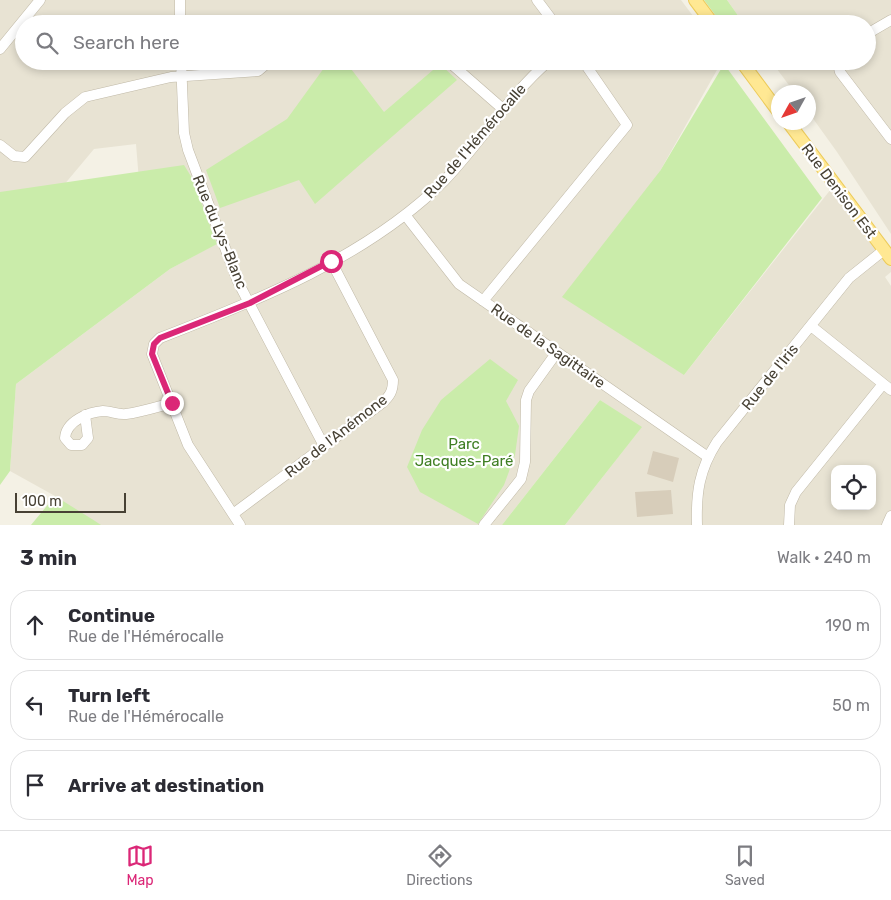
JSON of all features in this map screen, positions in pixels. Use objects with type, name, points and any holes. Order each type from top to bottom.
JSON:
[{"type":"main road","points":[[695,0],[706,15]]},
{"type":"main road","points":[[748,70],[771,102]]},
{"type":"main road","name":"Rue Denison Est","points":[[794,130],[888,255]]},
{"type":"street","points":[[28,15],[40,0]]},
{"type":"street","points":[[180,0],[180,15]]},
{"type":"street","points":[[537,0],[548,15]]},
{"type":"street","points":[[876,29],[891,20]]},
{"type":"street","points":[[0,49],[15,31]]},
{"type":"street","name":"Rue du Lys-Blanc","points":[[182,70],[184,133],[188,150],[238,282],[324,446]]},
{"type":"street","points":[[0,145],[14,156],[25,157],[65,113],[86,97],[156,79],[259,70]]},
{"type":"street","points":[[458,70],[504,110]]},
{"type":"street","name":"Rue de l'Hémérocalle","points":[[240,525],[188,446],[152,354],[154,344],[160,338],[250,303],[359,246],[406,216],[444,180],[540,70]]},
{"type":"street","points":[[483,301],[627,125],[589,70]]},
{"type":"street","points":[[839,70],[891,139]]},
{"type":"street","name":"Rue de la Sagittaire","points":[[406,216],[454,280],[708,457]]},
{"type":"street","name":"Rue de l'Iris","points":[[697,525],[698,487],[708,457],[717,442],[849,278],[888,255]]},
{"type":"street","name":"Rue de l'Anémone","points":[[233,514],[390,397],[394,380],[331,261]]},
{"type":"street","points":[[789,525],[790,505],[796,492],[887,387],[811,326]]},
{"type":"street","points":[[484,525],[522,479],[525,462],[526,400],[529,391],[557,352]]},
{"type":"street","points":[[85,415],[103,411],[129,414],[172,403]]},
{"type":"street","points":[[886,525],[891,516]]},
{"type":"shaded area","points":[[0,0],[681,0],[692,15],[15,15],[15,70],[717,70],[660,171],[684,375],[831,189],[891,267],[891,272],[885,277],[891,286],[891,525],[565,525],[641,428],[600,400],[502,525],[97,525],[55,496],[10,471],[16,384],[170,269],[216,244],[140,193],[136,144],[94,149],[58,192],[0,198]]},
{"type":"shaded area","points":[[727,0],[891,0],[891,234],[816,123],[816,85],[789,85],[778,70],[876,70],[876,15],[738,15]]},
{"type":"green space","points":[[704,0],[727,0],[738,15],[715,15]]},
{"type":"green space","points":[[322,70],[352,70],[384,112],[433,70],[446,70],[457,80],[315,204],[299,180],[220,208],[206,170],[287,119]]},
{"type":"green space","points":[[720,70],[728,70],[822,198],[684,375],[562,297],[660,171]]},
{"type":"green space","points":[[184,165],[192,178],[217,244],[170,269],[16,384],[10,471],[0,485],[0,192]]},
{"type":"green space","name":"Parc Jacques-Paré","points":[[490,359],[518,380],[506,401],[519,426],[515,455],[504,485],[478,524],[420,492],[407,467],[422,430],[441,400]]},
{"type":"green space","points":[[600,400],[642,427],[565,525],[502,525]]},
{"type":"green space","points":[[55,496],[95,521],[101,525],[31,525]]},
{"type":"building","points":[[653,451],[679,458],[673,482],[647,474]]},
{"type":"building","points":[[671,490],[673,514],[637,517],[635,492]]},
{"type":"route","points":[[172,403],[152,354],[154,344],[160,338],[266,296],[331,261]]}]
